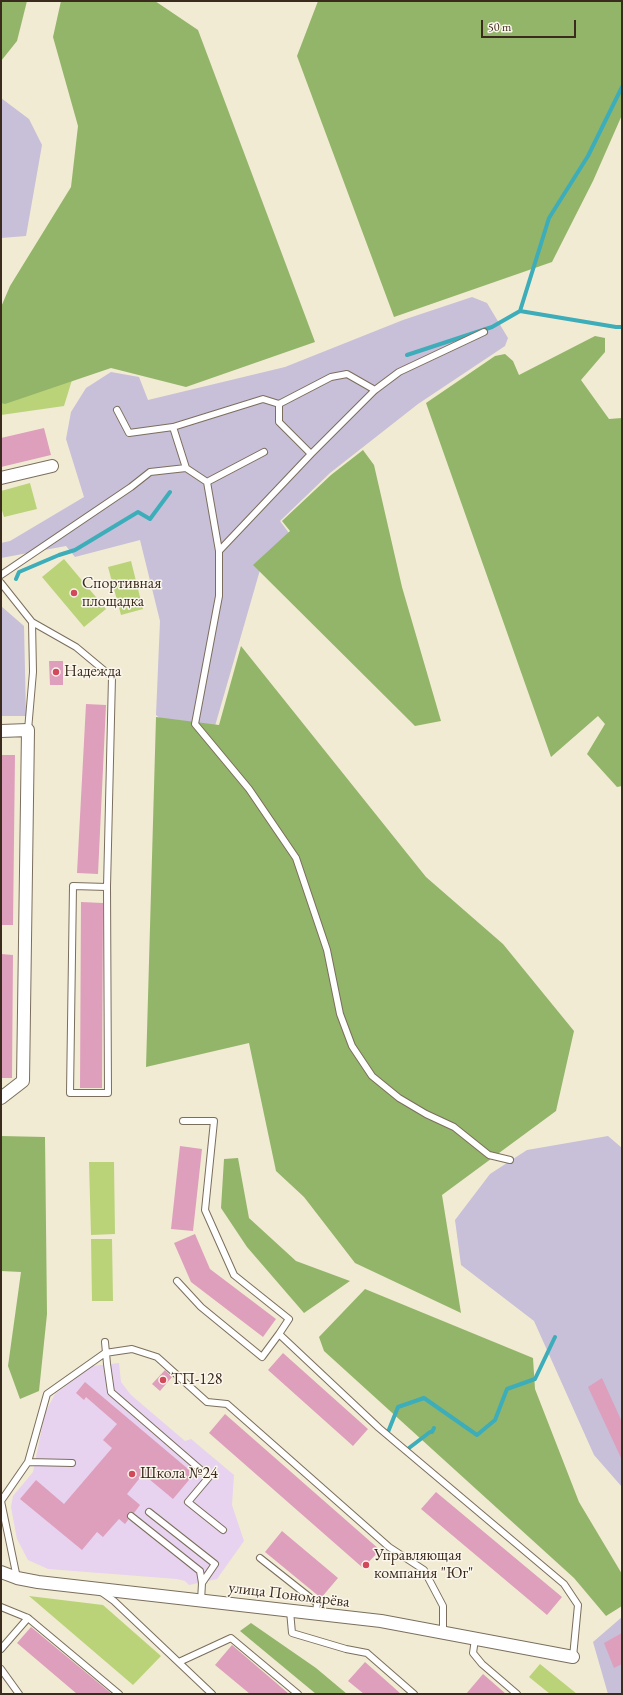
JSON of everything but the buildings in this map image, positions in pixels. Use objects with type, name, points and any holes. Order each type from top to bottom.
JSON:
[{"type":"street","points":[[1,478],[52,466]]},
{"type":"street","points":[[1,731],[28,730],[23,1081],[1,1098]]},
{"type":"street","name":"улица Пономарёва","points":[[1,1572],[17,1578],[201,1601],[381,1621],[573,1657]]},
{"type":"lane","points":[[219,551],[311,454],[375,390],[400,372],[484,332]]},
{"type":"lane","points":[[118,410],[128,433],[173,427],[263,399],[279,404],[331,377],[347,374],[375,390]]},
{"type":"lane","points":[[279,404],[279,422],[311,454]]},
{"type":"lane","points":[[173,427],[186,468],[207,482],[219,551],[219,596],[195,724],[249,789],[296,858],[327,950],[340,1014],[352,1046],[372,1076],[399,1098],[426,1114],[454,1127],[489,1154],[510,1160]]},
{"type":"lane","points":[[207,482],[264,452]]},
{"type":"lane","points":[[1,575],[131,487],[150,472],[186,468]]},
{"type":"lane","points":[[1,582],[32,622],[76,647],[112,677],[106,887],[108,1093],[70,1093],[73,886],[106,887]]},
{"type":"lane","points":[[28,730],[33,672],[32,622]]},
{"type":"lane","points":[[177,1282],[201,1307],[262,1357],[289,1319],[234,1275],[205,1210],[214,1121],[183,1121]]},
{"type":"lane","points":[[279,1334],[379,1428],[564,1584],[578,1606],[573,1657]]},
{"type":"lane","points":[[105,1342],[105,1353],[111,1392],[209,1477],[188,1502],[223,1530]]},
{"type":"lane","points":[[17,1578],[1,1501],[28,1462],[48,1394],[105,1353],[132,1349],[157,1357],[207,1402],[227,1404],[389,1547],[424,1570],[444,1606],[443,1633]]},
{"type":"lane","points":[[28,1462],[72,1463]]},
{"type":"lane","points":[[149,1512],[215,1564],[202,1583]]},
{"type":"lane","points":[[131,1516],[200,1571],[202,1583],[201,1601]]},
{"type":"lane","points":[[260,1558],[318,1603],[316,1614]]},
{"type":"lane","points":[[96,1588],[114,1601],[212,1694]]},
{"type":"lane","points":[[1,1607],[28,1618],[119,1694]]},
{"type":"lane","points":[[290,1611],[292,1633],[346,1649],[366,1653],[414,1694]]},
{"type":"lane","points":[[1,1649],[28,1618]]},
{"type":"lane","points":[[179,1662],[230,1638],[298,1694]]},
{"type":"lane","points":[[475,1639],[474,1653],[482,1664],[517,1694]]},
{"type":"lane","points":[[1,1669],[19,1694]]},
{"type":"shaded area","points":[[1,98],[29,119],[42,145],[26,236],[1,238]]},
{"type":"shaded area","points":[[472,297],[487,303],[508,338],[505,346],[418,404],[330,473],[280,521],[295,541],[260,570],[215,726],[162,720],[156,715],[160,621],[140,540],[75,557],[66,546],[1,558],[1,543],[10,541],[84,497],[66,439],[71,412],[86,388],[111,372],[139,377],[148,400],[285,367],[403,320]]},
{"type":"shaded area","points":[[1,606],[24,626],[26,716],[1,716]]},
{"type":"shaded area","points":[[608,1136],[622,1148],[622,1487],[594,1455],[534,1321],[461,1265],[455,1220],[490,1174],[527,1150]]},
{"type":"shaded area","name":"Школа №24","points":[[119,1363],[121,1382],[131,1395],[185,1441],[191,1439],[234,1475],[232,1505],[244,1541],[217,1579],[189,1585],[185,1581],[177,1579],[48,1569],[28,1560],[17,1539],[11,1507],[13,1496],[33,1472],[45,1413],[55,1394],[92,1366]]},
{"type":"shaded area","points":[[622,1617],[622,1694],[608,1694],[593,1642]]},
{"type":"green space","points":[[1,1],[27,1],[17,41],[1,61]]},
{"type":"green space","points":[[61,1],[155,1],[198,30],[315,342],[186,387],[111,368],[5,404],[1,403],[1,307],[10,286],[71,187],[78,126],[53,37]]},
{"type":"green space","points":[[318,1],[622,1],[622,115],[593,181],[552,262],[394,317],[297,56]]},
{"type":"green space","points":[[1,322],[72,380],[64,406],[1,415]]},
{"type":"green space","points":[[595,336],[605,338],[605,352],[581,380],[609,419],[622,418],[622,786],[617,787],[587,754],[605,724],[598,716],[551,757],[426,403],[495,356],[505,354],[513,361],[519,375]]},
{"type":"green space","points":[[363,450],[374,465],[402,587],[441,721],[415,726],[253,565],[290,531],[282,521],[331,475]]},
{"type":"green space","points":[[30,483],[37,509],[4,517],[1,507],[1,491]]},
{"type":"green space","name":"Спортивная площадка","points":[[64,559],[106,609],[84,627],[42,577]]},
{"type":"green space","points":[[131,561],[143,609],[121,615],[108,567]]},
{"type":"green space","points":[[241,646],[426,877],[503,944],[574,1031],[556,1111],[442,1195],[461,1313],[355,1263],[304,1197],[276,1171],[249,1043],[146,1067],[156,717],[219,725]]},
{"type":"green space","points":[[1,1136],[45,1137],[47,1314],[39,1391],[20,1399],[8,1366],[21,1272],[1,1271]]},
{"type":"green space","points":[[238,1158],[249,1218],[296,1261],[350,1281],[304,1313],[247,1247],[221,1208],[224,1159]]},
{"type":"green space","points":[[89,1162],[114,1162],[115,1234],[91,1235]]},
{"type":"green space","points":[[91,1239],[112,1239],[113,1301],[92,1301]]},
{"type":"green space","points":[[365,1289],[533,1358],[535,1389],[579,1502],[622,1574],[622,1606],[606,1616],[574,1578],[324,1351],[319,1337]]},
{"type":"green space","points":[[29,1596],[103,1605],[161,1656],[133,1685]]},
{"type":"green space","points":[[251,1623],[316,1668],[347,1694],[316,1694],[240,1631]]},
{"type":"green space","points":[[540,1664],[577,1694],[550,1694],[529,1677]]},
{"type":"waterway","points":[[407,355],[492,327],[520,311],[549,218],[588,156],[622,87]]},
{"type":"waterway","points":[[520,311],[622,327]]},
{"type":"waterway","points":[[16,579],[19,572],[75,550],[138,512],[150,519],[170,492]]},
{"type":"waterway","points":[[388,1432],[398,1407],[424,1398],[477,1435],[495,1420],[507,1389],[535,1379],[555,1337]]},
{"type":"waterway","points":[[409,1448],[432,1432],[434,1428]]},
{"type":"place","name":"Спортивная площадка","points":[[74,593]]},
{"type":"place","name":"Надежда","points":[[56,672]]},
{"type":"place","name":"ТП-128","points":[[163,1380]]},
{"type":"place","name":"Школа №24","points":[[132,1474]]},
{"type":"place","name":"Управляющая компания \"Юг\"","points":[[366,1565]]}]
